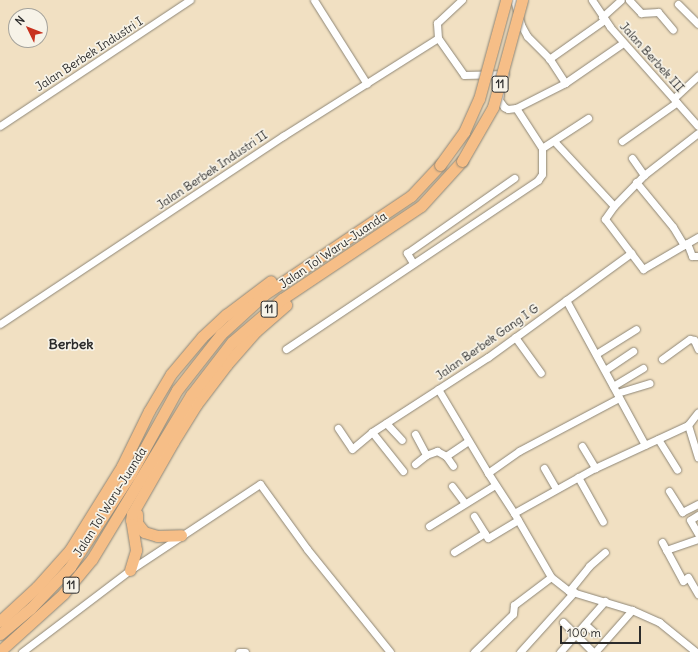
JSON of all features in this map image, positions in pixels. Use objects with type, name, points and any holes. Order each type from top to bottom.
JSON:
[{"type":"highway","name":"Jalan Tol Waru–Juanda","points":[[0,634],[31,608],[70,567],[111,504],[177,390],[221,334],[272,289],[388,214],[411,196],[440,166],[464,132],[479,99],[506,0]]},
{"type":"highway","name":"Jalan Tol Waru–Juanda","points":[[0,651],[63,594],[92,559],[126,505],[191,394],[232,342],[277,304],[421,206],[462,161],[492,107],[522,0]]},
{"type":"highway","points":[[0,621],[37,587],[70,550],[122,466],[162,388],[202,337],[226,315],[291,268],[388,214]]},
{"type":"highway","points":[[130,570],[136,550],[132,514],[173,442],[208,388],[256,331],[291,300],[357,254],[386,231]]},
{"type":"highway","points":[[173,442],[165,464],[140,506],[136,519],[140,528],[151,535],[180,535]]},
{"type":"street","name":"Jalan Berbek Industri I","points":[[0,126],[190,0]]},
{"type":"street","points":[[314,0],[367,84]]},
{"type":"street","points":[[462,0],[437,23],[438,38],[464,75],[504,74],[498,100],[508,109],[516,108],[565,83],[623,43]]},
{"type":"street","points":[[514,0],[524,31],[549,59],[565,83]]},
{"type":"street","name":"Jalan Berbek III","points":[[592,0],[603,19],[623,43],[698,126]]},
{"type":"street","points":[[549,59],[603,19],[621,0]]},
{"type":"street","points":[[629,0],[641,13],[658,12],[673,30]]},
{"type":"street","points":[[678,4],[698,24]]},
{"type":"street","name":"Jalan Berbek Industri II","points":[[0,324],[283,136],[438,38]]},
{"type":"street","points":[[622,141],[676,100],[698,76]]},
{"type":"street","points":[[286,349],[538,180],[542,174],[542,148],[516,108]]},
{"type":"street","points":[[542,148],[588,118]]},
{"type":"street","points":[[698,133],[636,182],[614,206],[605,219],[643,270],[698,237]]},
{"type":"street","points":[[554,141],[614,206]]},
{"type":"street","points":[[632,158],[644,175]]},
{"type":"street","points":[[413,263],[407,253],[514,178]]},
{"type":"street","points":[[636,182],[673,227],[692,256],[698,256]]},
{"type":"street","name":"Jalan Berbek Gang I G","points":[[338,428],[352,449],[372,432],[515,337],[631,253]]},
{"type":"street","points":[[566,300],[645,445]]},
{"type":"street","points":[[596,354],[636,329]]},
{"type":"street","points":[[515,337],[541,373]]},
{"type":"street","points":[[662,359],[690,339],[694,340],[698,349]]},
{"type":"street","points":[[605,370],[633,351]]},
{"type":"street","points":[[613,386],[643,368]]},
{"type":"street","points":[[488,473],[519,451],[618,395],[649,383]]},
{"type":"street","points":[[438,389],[468,442],[514,512],[551,577],[572,592],[632,610],[659,622],[696,652]]},
{"type":"street","points":[[514,512],[595,468],[688,425],[698,412]]},
{"type":"street","points":[[386,423],[402,440]]},
{"type":"street","points":[[688,425],[698,458]]},
{"type":"street","points":[[372,432],[403,471]]},
{"type":"street","points":[[415,434],[426,455]]},
{"type":"street","points":[[658,439],[677,470]]},
{"type":"street","points":[[446,456],[468,442]]},
{"type":"street","points":[[582,446],[595,468]]},
{"type":"street","points":[[415,464],[426,455],[437,451],[446,456],[453,466]]},
{"type":"street","points":[[544,468],[556,489]]},
{"type":"street","points":[[578,477],[603,522]]},
{"type":"street","points":[[23,652],[130,570],[180,535],[260,484],[307,550],[390,652]]},
{"type":"street","points":[[429,526],[465,502],[495,485]]},
{"type":"street","points":[[452,486],[465,502]]},
{"type":"street","points":[[669,490],[682,512],[698,504]]},
{"type":"street","points":[[698,515],[690,520],[698,534]]},
{"type":"street","points":[[474,516],[484,533],[489,538],[518,520]]},
{"type":"street","points":[[454,552],[484,533]]},
{"type":"street","points":[[666,550],[698,539]]},
{"type":"street","points":[[662,542],[683,581],[690,575],[698,594]]},
{"type":"street","points":[[520,652],[572,592],[589,566],[605,552]]},
{"type":"street","points":[[474,652],[513,614],[514,605],[551,577]]},
{"type":"street","points":[[560,652],[574,635],[586,625],[605,601]]},
{"type":"street","points":[[563,622],[574,635],[594,652],[632,610]]},
{"type":"street","points":[[586,625],[595,633]]},
{"type":"street","points":[[239,652],[245,652]]},
{"type":"district","name":"Berbek","points":[[71,344]]}]
